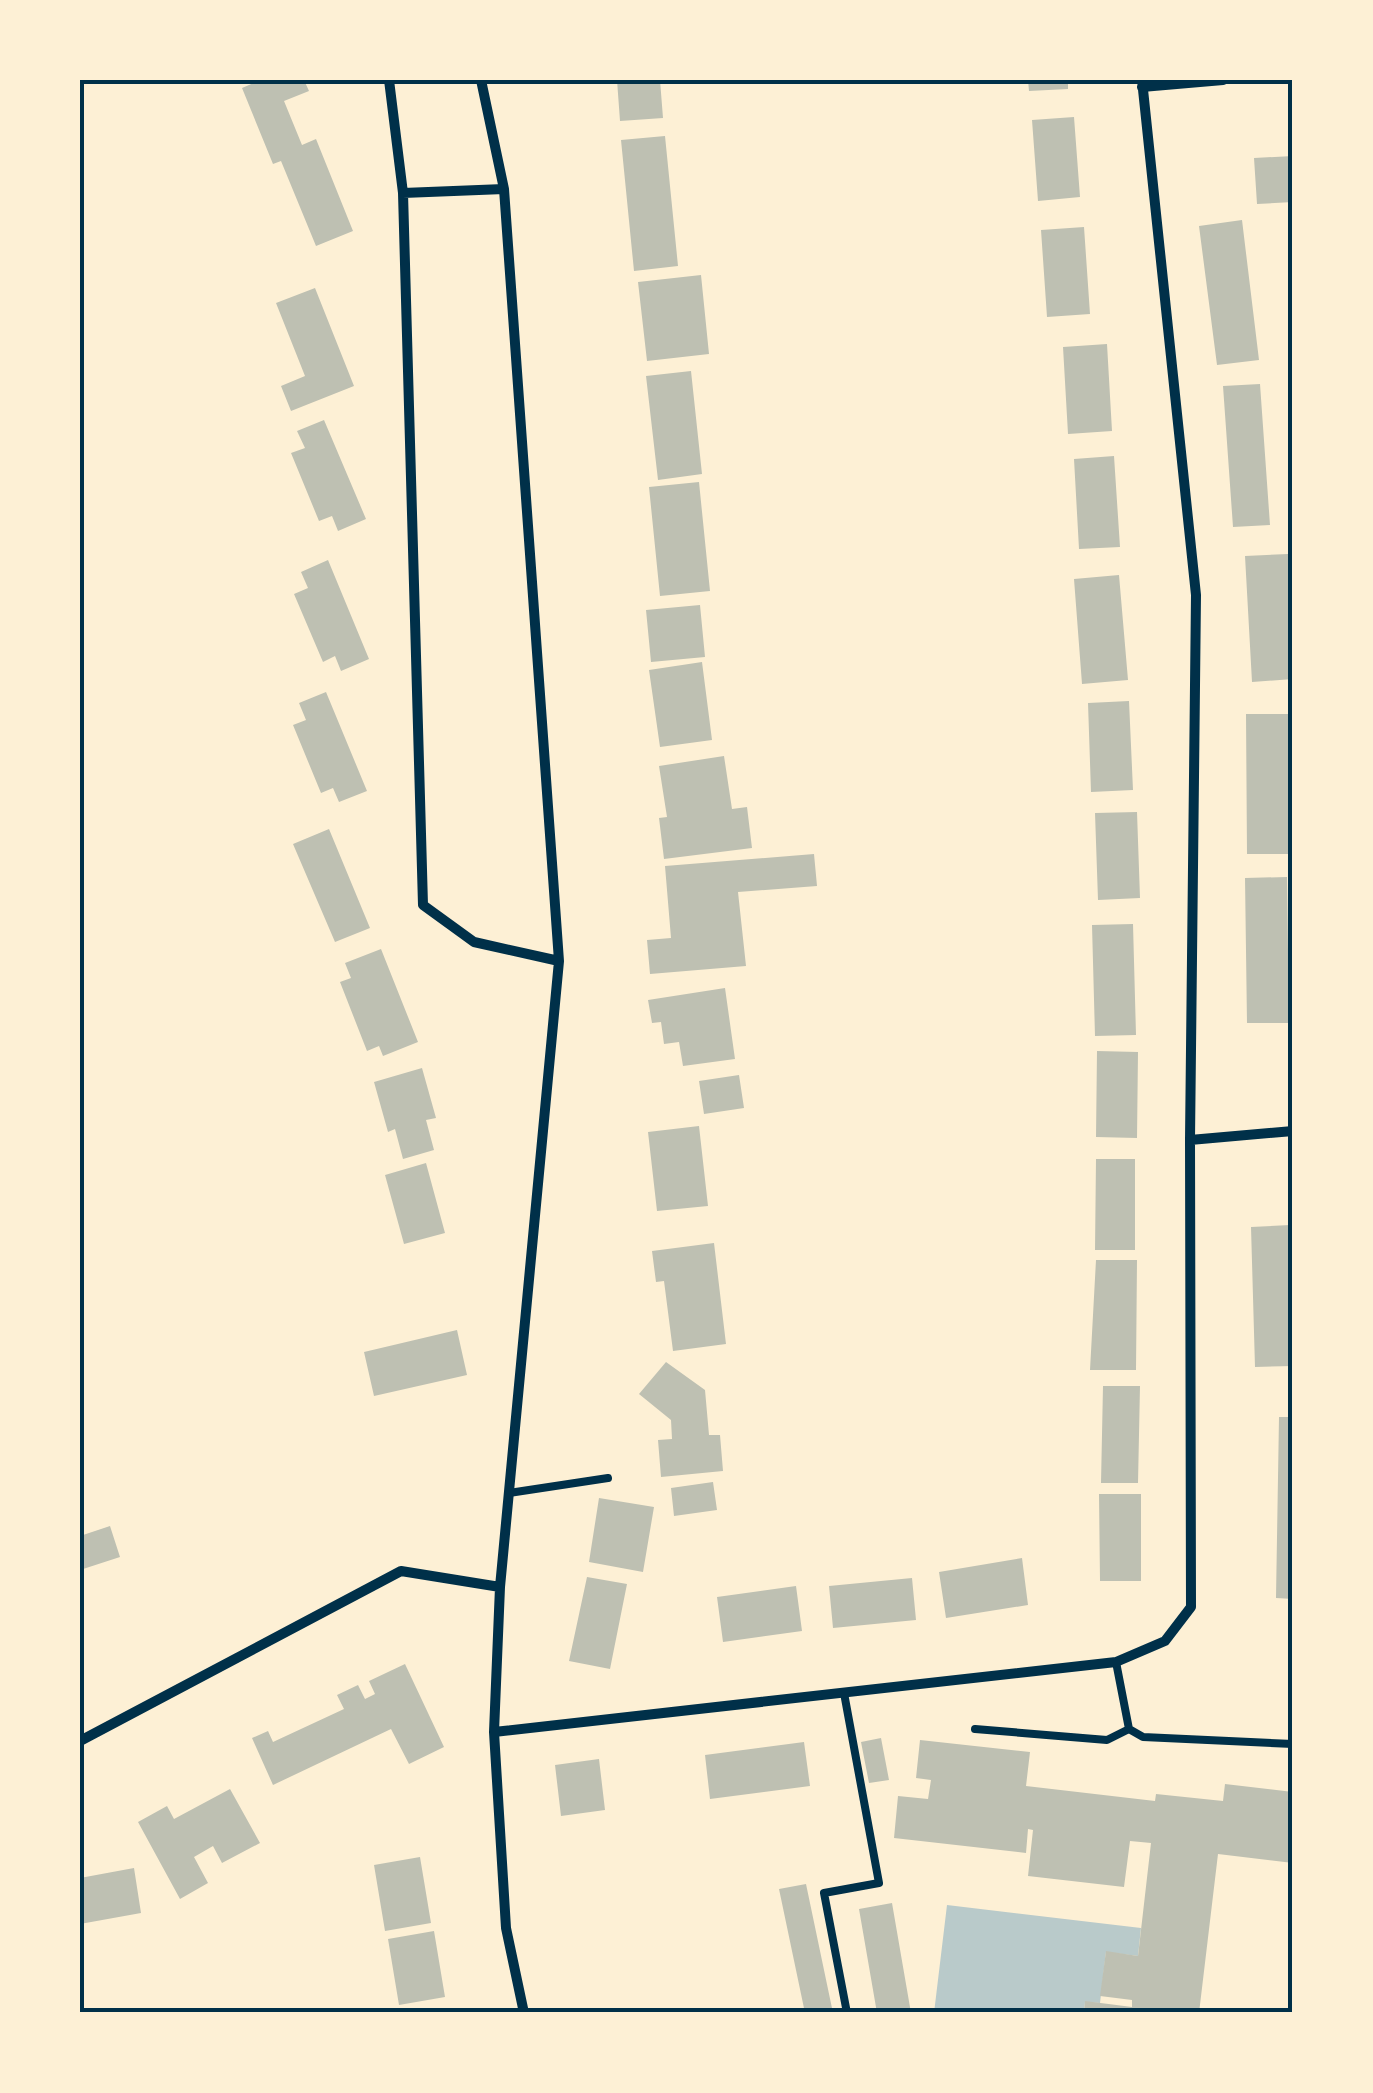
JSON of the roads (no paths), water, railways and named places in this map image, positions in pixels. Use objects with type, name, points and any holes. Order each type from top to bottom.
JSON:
[{"type":"street","points":[[389,80],[404,193],[422,906],[474,942],[559,960]]},
{"type":"street","points":[[481,80],[504,189],[559,960],[500,1588],[494,1732],[506,1928],[524,2013]]},
{"type":"street","points":[[494,1732],[1116,1662],[1166,1640],[1191,1608],[1190,1140],[1196,595],[1142,84],[1223,80]]},
{"type":"street","points":[[404,193],[504,189]]},
{"type":"street","points":[[1190,1140],[1293,1131]]},
{"type":"street","points":[[80,1741],[401,1571],[500,1588]]},
{"type":"lane","points":[[509,1493],[608,1478]]},
{"type":"lane","points":[[1116,1662],[1129,1728],[1143,1738],[1293,1744]]},
{"type":"lane","points":[[844,1693],[879,1883],[824,1893],[846,2013]]},
{"type":"lane","points":[[975,1729],[1108,1740],[1129,1728]]}]
